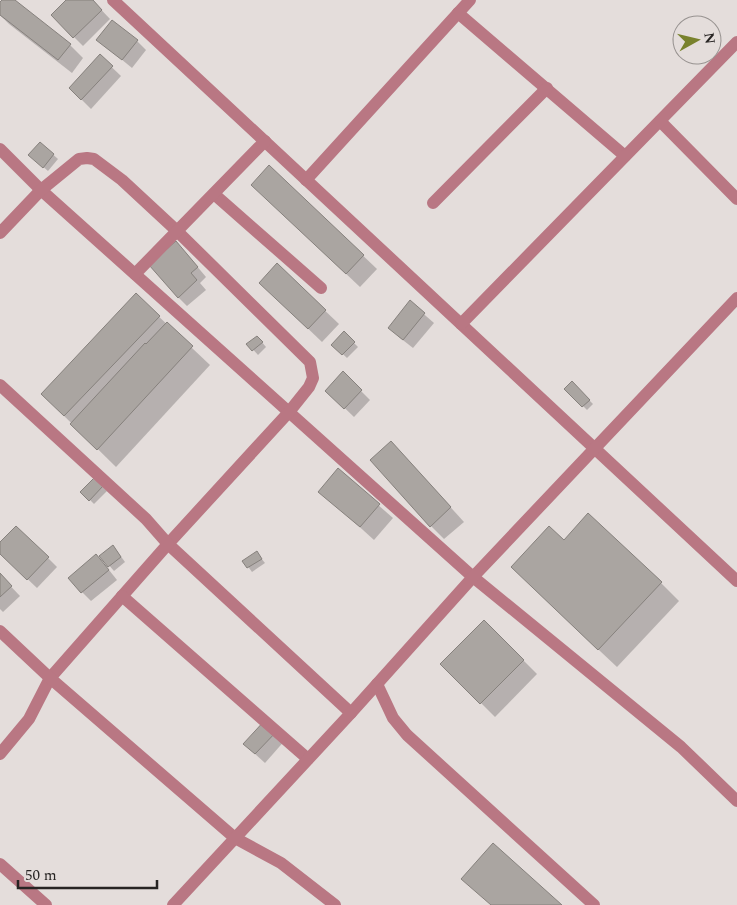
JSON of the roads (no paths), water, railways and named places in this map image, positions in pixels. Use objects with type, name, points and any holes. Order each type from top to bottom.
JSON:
[{"type":"street","points":[[113,0],[737,581]]},
{"type":"street","points":[[306,180],[470,0]]},
{"type":"street","points":[[458,13],[625,156]]},
{"type":"street","points":[[461,324],[737,42]]},
{"type":"street","points":[[433,203],[546,88]]},
{"type":"street","points":[[660,121],[737,198]]},
{"type":"street","points":[[135,274],[265,141]]},
{"type":"street","points":[[0,149],[41,190],[473,577],[681,747],[737,801]]},
{"type":"street","points":[[0,233],[41,190],[79,159],[94,159],[122,180],[178,231],[310,362],[312,378],[309,387],[289,412],[168,544],[50,678],[29,719],[0,754]]},
{"type":"street","points":[[214,194],[321,288]]},
{"type":"street","points":[[173,905],[351,713],[473,577],[737,298]]},
{"type":"street","points":[[0,385],[351,713]]},
{"type":"street","points":[[122,596],[308,759]]},
{"type":"street","points":[[0,631],[50,678],[235,838],[281,863],[335,905]]},
{"type":"street","points":[[377,684],[393,718],[407,735],[594,905]]},
{"type":"street","points":[[0,864],[46,905]]}]
